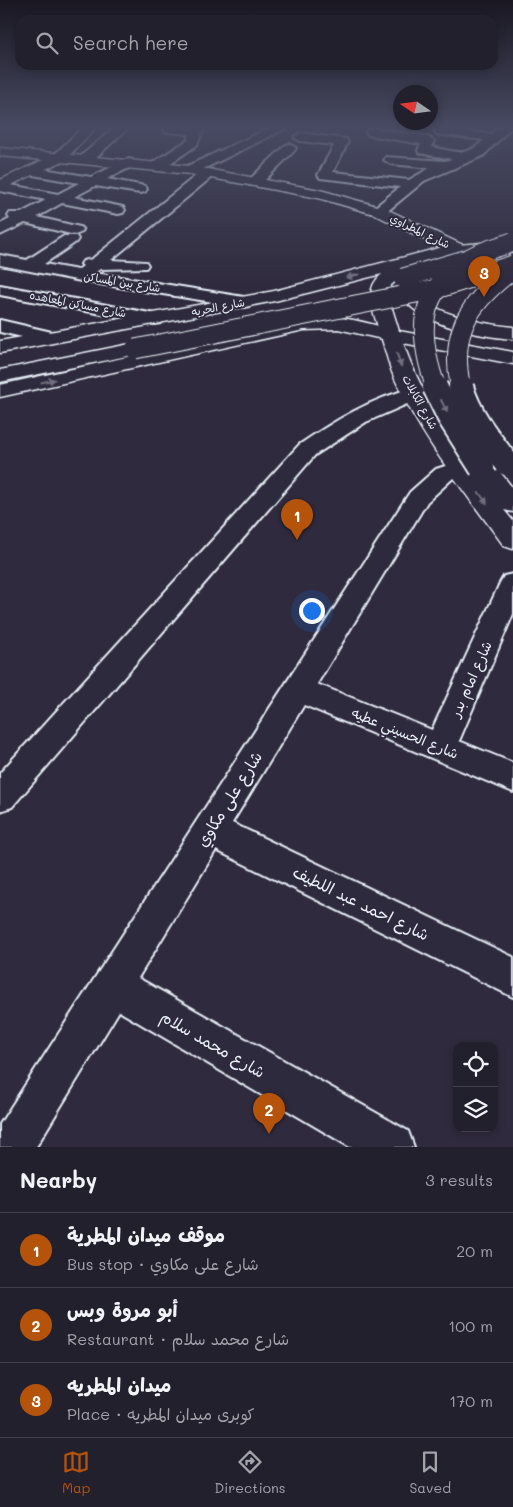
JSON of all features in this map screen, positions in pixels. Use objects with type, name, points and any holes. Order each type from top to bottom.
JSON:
[{"type":"main road","points":[[0,187],[13,181]]},
{"type":"main road","name":"شارع المطراوي","points":[[247,181],[320,194],[379,211],[472,251]]},
{"type":"main road","points":[[0,376],[132,342],[344,294],[472,251],[513,232]]},
{"type":"main road","points":[[513,242],[425,260],[408,278],[408,284],[415,299],[422,306],[458,324],[489,331],[513,333]]},
{"type":"main road","points":[[513,250],[472,251],[434,289],[426,308],[422,333],[430,374],[472,468],[513,504]]},
{"type":"main road","name":"شارع الحريه","points":[[0,347],[275,296],[425,260]]},
{"type":"main road","name":"شارع الكابلات","points":[[425,260],[394,273],[380,288],[380,299],[391,335],[405,376],[432,426],[472,468],[513,540]]},
{"type":"main road","points":[[0,360],[132,342],[436,289],[513,267]]},
{"type":"main road","points":[[510,467],[482,431],[467,404],[459,378],[456,353],[458,335],[479,298],[513,267]]},
{"type":"main road","points":[[275,296],[299,300],[310,306],[313,314],[304,324]]},
{"type":"main road","points":[[0,391],[304,324],[322,322],[356,324],[391,335],[513,358]]},
{"type":"street","points":[[0,230],[94,181],[140,189]]},
{"type":"street","points":[[81,276],[199,181]]},
{"type":"street","points":[[378,181],[412,184]]},
{"type":"street","points":[[379,211],[417,181]]},
{"type":"street","points":[[0,187],[118,210]]},
{"type":"street","points":[[0,212],[72,234],[32,267]]},
{"type":"street","name":"شارع بين المساكن","points":[[0,260],[81,276],[244,302]]},
{"type":"street","points":[[32,267],[59,263],[140,265]]},
{"type":"street","name":"شارع مساكن المعاهده","points":[[0,290],[155,318]]},
{"type":"street","points":[[0,326],[49,337]]},
{"type":"street","points":[[0,796],[308,450],[357,417],[414,394]]},
{"type":"street","name":"شارع على مكاوي","points":[[11,1147],[418,497],[444,474],[472,468]]},
{"type":"street","name":"شارع امام بدر","points":[[440,748],[513,583]]},
{"type":"street","name":"شارع الحسيني عطيه","points":[[298,689],[513,778]]},
{"type":"street","name":"شارع احمد عبد اللطيف","points":[[210,830],[513,977]]},
{"type":"street","name":"شارع محمد سلام","points":[[112,986],[392,1147]]},
{"type":"place","name":"ميدان المطريه","points":[[484,297]]},
{"type":"place","name":"موقف ميدان المطرية","points":[[297,540]]},
{"type":"place","name":"أبو مروة وبس","points":[[269,1134]]}]
